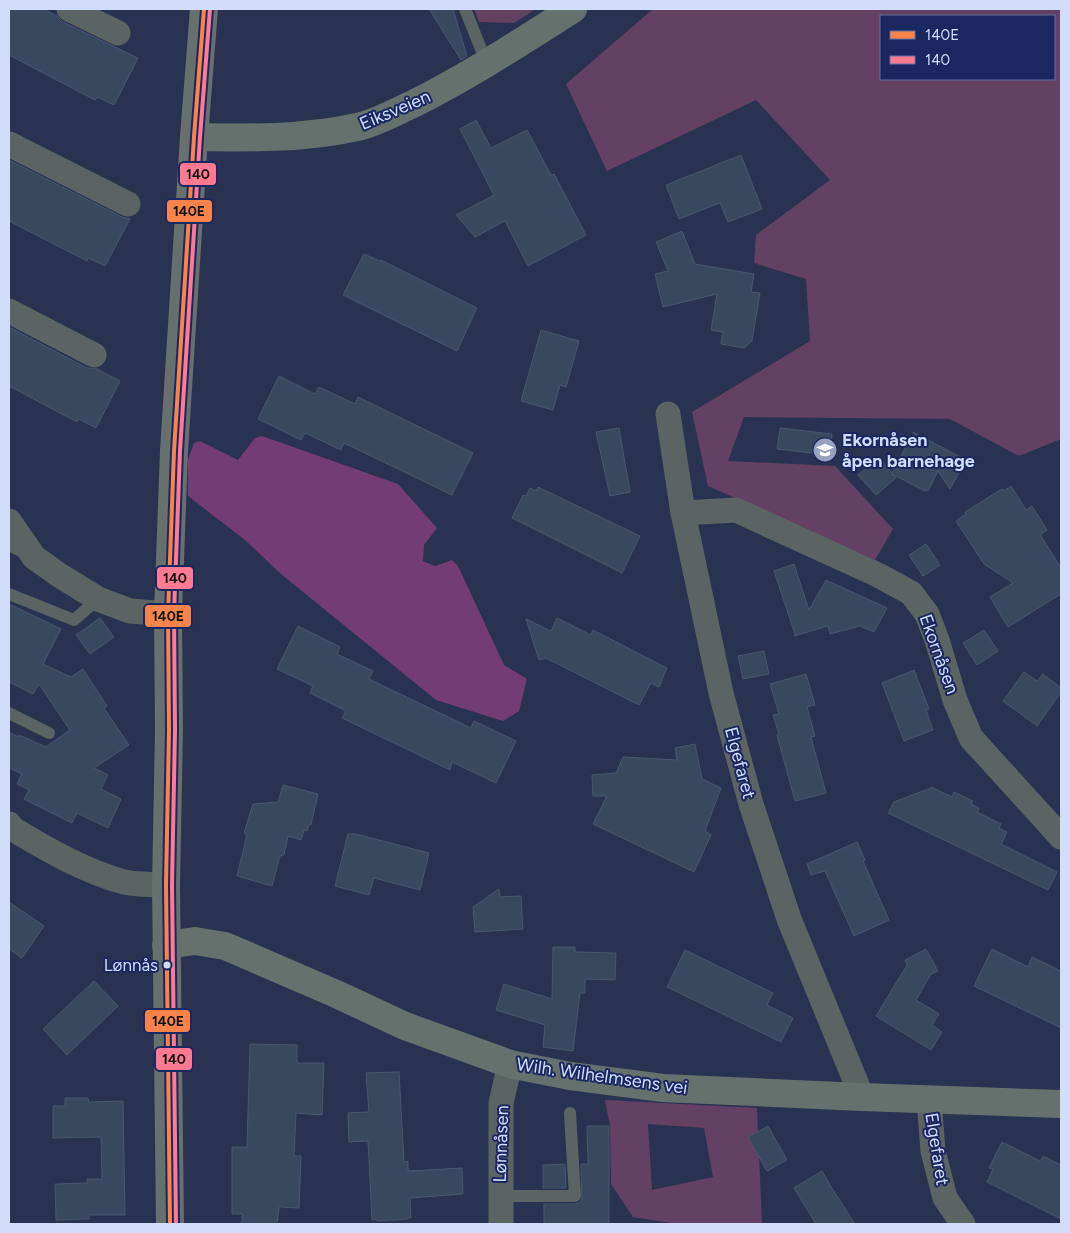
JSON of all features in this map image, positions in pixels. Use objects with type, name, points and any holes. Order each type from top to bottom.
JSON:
[{"type":"street","points":[[69,9],[118,33]]},
{"type":"street","points":[[170,1224],[166,945],[169,730],[168,614],[174,451],[204,9]]},
{"type":"street","name":"Eiksveien","points":[[194,137],[287,136],[358,127],[386,117],[437,92],[487,64],[573,9]]},
{"type":"street","points":[[9,144],[128,204]]},
{"type":"street","points":[[9,311],[94,355]]},
{"type":"street","name":"Elgefaret","points":[[668,414],[684,513],[721,693],[751,804],[789,919],[862,1097]]},
{"type":"street","name":"Ekornåsen","points":[[684,513],[736,510],[878,575],[911,593],[927,614],[938,640],[955,700],[971,738],[1061,837]]},
{"type":"street","points":[[9,521],[34,557],[98,599],[130,612],[168,614]]},
{"type":"street","points":[[9,824],[13,829],[80,866],[124,882],[166,885]]},
{"type":"street","name":"Wilh. Wilhelmsens vei","points":[[166,945],[195,941],[225,946],[405,1026],[510,1064],[570,1076],[663,1088],[1061,1104]]},
{"type":"street","name":"Lønnåsen","points":[[500,1224],[501,1103],[510,1064]]},
{"type":"street","name":"Elgefaret","points":[[930,1099],[934,1151],[945,1198],[962,1224]]},
{"type":"lane","points":[[465,9],[487,64]]},
{"type":"lane","points":[[9,545],[34,557]]},
{"type":"lane","points":[[9,594],[74,620],[98,599]]},
{"type":"lane","points":[[9,713],[49,733]]},
{"type":"lane","points":[[500,1196],[576,1196],[570,1113]]},
{"type":"shaded area","points":[[474,9],[536,9],[514,23],[479,22]]},
{"type":"shaded area","points":[[653,9],[1061,9],[1061,439],[1019,456],[950,419],[744,417],[728,461],[835,466],[893,529],[875,560],[708,486],[692,412],[810,341],[806,279],[754,263],[756,235],[830,180],[756,100],[607,171],[566,84]]},
{"type":"shaded area","points":[[262,436],[398,484],[437,528],[424,545],[423,561],[435,566],[452,560],[458,566],[504,665],[527,679],[519,711],[503,721],[436,700],[281,574],[245,540],[188,496],[188,460],[194,443],[200,441],[238,460],[255,438]]},
{"type":"shaded area","points":[[605,1100],[757,1108],[762,1224],[677,1224],[633,1217],[611,1184],[610,1126]],"holes":[[[648,1124],[704,1128],[713,1177],[652,1190]]]},
{"type":"building","points":[[9,9],[43,9],[57,16],[63,22],[138,58],[114,105],[97,97],[95,100],[9,55]]},
{"type":"building","points":[[429,9],[453,9],[467,56],[461,60]]},
{"type":"building","points":[[476,120],[491,148],[527,130],[551,175],[554,174],[586,235],[528,266],[505,221],[475,237],[456,215],[494,195],[460,129]]},
{"type":"building","points":[[741,155],[762,209],[728,222],[720,203],[679,219],[666,185]]},
{"type":"building","points":[[9,160],[122,217],[130,219],[105,266],[88,258],[87,261],[9,221]]},
{"type":"building","points":[[682,231],[695,264],[754,274],[751,292],[760,293],[752,341],[744,348],[721,344],[723,332],[711,330],[717,294],[663,307],[655,274],[668,271],[656,242]]},
{"type":"building","points":[[364,254],[381,260],[477,308],[457,351],[343,295]]},
{"type":"building","points":[[9,327],[87,368],[97,369],[120,381],[96,428],[79,419],[77,422],[9,386]]},
{"type":"building","points":[[541,330],[579,341],[566,387],[560,385],[553,410],[521,401]]},
{"type":"building","points":[[279,376],[315,394],[319,387],[355,404],[358,397],[473,453],[452,495],[344,443],[341,450],[305,433],[301,440],[258,419]]},
{"type":"building","points":[[619,428],[630,492],[610,496],[596,432]]},
{"type":"building","points":[[780,428],[832,434],[830,455],[777,449]]},
{"type":"building","points":[[913,432],[966,460],[950,489],[938,471],[928,491],[892,474],[896,478],[876,495],[858,475],[874,461],[882,461],[892,473],[910,439],[921,445]]},
{"type":"building","points":[[1011,486],[1026,510],[1032,506],[1047,530],[1041,536],[1061,568],[1061,594],[1008,627],[990,597],[1013,583],[984,564],[956,521],[966,514],[965,512],[1002,489],[1004,491]]},
{"type":"building","points":[[538,487],[640,536],[622,573],[512,518],[523,495],[526,496],[530,488],[536,491]]},
{"type":"building","points":[[926,544],[940,565],[923,576],[909,555]]},
{"type":"building","points":[[794,564],[809,610],[826,580],[887,608],[874,632],[860,626],[830,634],[828,626],[794,636],[795,634],[774,571]]},
{"type":"building","points":[[9,604],[61,629],[43,664],[71,677],[83,669],[107,706],[104,708],[129,745],[94,768],[108,775],[101,789],[121,799],[108,828],[77,813],[72,823],[24,799],[29,790],[17,784],[22,774],[9,768],[9,732],[46,747],[70,730],[39,684],[33,694],[9,682]]},
{"type":"building","points":[[100,618],[114,637],[90,654],[76,635]]},
{"type":"building","points":[[557,618],[591,635],[593,630],[667,668],[659,687],[651,683],[639,705],[546,658],[539,660],[526,619],[551,631]]},
{"type":"building","points":[[298,626],[340,647],[337,654],[373,671],[369,679],[471,728],[474,721],[516,741],[496,783],[452,762],[450,770],[342,718],[346,711],[310,693],[313,686],[277,669]]},
{"type":"building","points":[[984,630],[998,651],[977,665],[963,643]]},
{"type":"building","points":[[764,651],[769,674],[743,679],[738,656]]},
{"type":"building","points":[[914,670],[929,709],[926,710],[933,730],[904,741],[882,683]]},
{"type":"building","points":[[1024,672],[1037,681],[1043,674],[1061,688],[1061,692],[1037,726],[1003,701]]},
{"type":"building","points":[[806,674],[815,705],[807,707],[815,736],[811,737],[826,793],[795,801],[777,735],[779,734],[773,715],[779,714],[770,684]]},
{"type":"building","points":[[695,744],[702,779],[721,788],[705,831],[711,835],[694,872],[593,824],[607,796],[593,796],[592,775],[616,773],[623,757],[677,760],[675,748]]},
{"type":"building","points":[[283,785],[318,794],[311,825],[309,824],[307,831],[304,830],[301,840],[288,836],[284,855],[280,856],[272,886],[237,876],[247,835],[244,833],[253,804],[278,802]]},
{"type":"building","points":[[931,787],[952,797],[954,792],[973,801],[971,804],[979,808],[977,812],[1001,824],[999,828],[1007,832],[1001,844],[1057,872],[1048,890],[888,813],[894,802]]},
{"type":"building","points":[[348,834],[356,834],[429,853],[420,890],[374,878],[369,895],[335,886]]},
{"type":"building","points":[[857,842],[865,860],[863,861],[889,920],[854,936],[825,871],[811,875],[807,864]]},
{"type":"building","points":[[499,889],[500,897],[521,896],[523,929],[475,932],[473,907]]},
{"type":"building","points":[[9,902],[44,926],[22,958],[9,949]]},
{"type":"building","points":[[553,947],[575,947],[575,952],[616,953],[615,980],[585,979],[585,993],[580,993],[573,1051],[543,1047],[545,1025],[496,1010],[504,984],[552,999]]},
{"type":"building","points":[[926,949],[938,971],[931,974],[916,1000],[939,1014],[932,1025],[942,1032],[931,1050],[876,1016],[907,965],[905,960]]},
{"type":"building","points":[[992,949],[1028,967],[1032,957],[1061,971],[1061,1028],[974,986]]},
{"type":"building","points":[[685,950],[773,993],[767,1005],[793,1018],[781,1042],[667,987]]},
{"type":"building","points":[[94,981],[118,1006],[67,1055],[43,1029]]},
{"type":"building","points":[[250,1044],[297,1045],[297,1063],[324,1063],[322,1115],[296,1113],[294,1156],[301,1156],[299,1208],[279,1207],[277,1224],[242,1224],[242,1214],[232,1214],[232,1147],[247,1147]]},
{"type":"building","points":[[399,1072],[404,1162],[408,1161],[408,1171],[462,1168],[463,1194],[410,1198],[411,1218],[377,1221],[377,1219],[372,1220],[368,1141],[349,1142],[348,1113],[369,1112],[366,1073]]},
{"type":"building","points":[[65,1098],[88,1098],[89,1102],[123,1101],[125,1215],[89,1215],[89,1219],[56,1220],[55,1184],[88,1183],[87,1179],[102,1179],[101,1137],[53,1138],[53,1106],[65,1106]]},
{"type":"building","points":[[587,1126],[609,1126],[609,1224],[544,1224],[544,1204],[575,1204],[580,1203],[582,1199],[581,1164],[588,1164]]},
{"type":"building","points":[[768,1126],[787,1160],[767,1171],[748,1137]]},
{"type":"building","points":[[1002,1142],[1040,1161],[1043,1156],[1061,1165],[1061,1219],[987,1182],[993,1169],[989,1168]]},
{"type":"building","points":[[565,1164],[566,1188],[543,1188],[543,1165]]},
{"type":"building","points":[[822,1171],[855,1224],[816,1224],[794,1188]]},
{"type":"transit line","name":"140E","points":[[170,1224],[166,885],[169,730],[168,614],[174,451],[204,9]]},
{"type":"transit line","name":"140","points":[[176,1224],[172,885],[175,730],[174,614],[180,451],[210,9]]},
{"type":"place","name":"Ekornåsen åpen barnehage","points":[[825,450]]},
{"type":"place","name":"Lønnås","points":[[167,965]]}]
